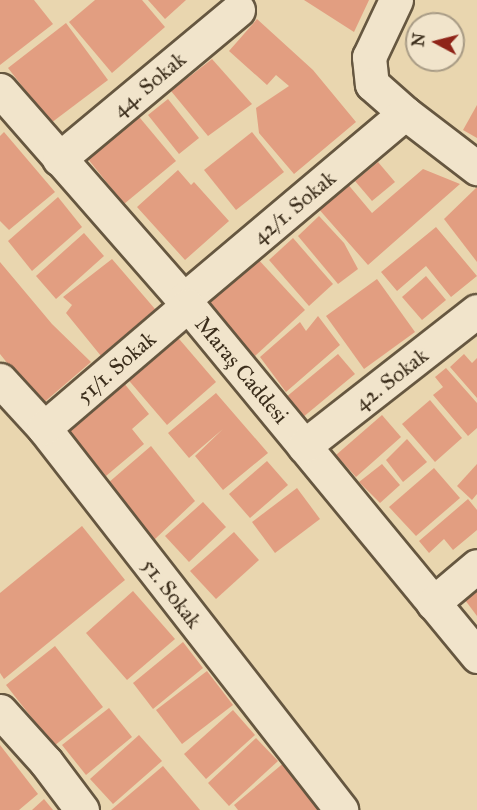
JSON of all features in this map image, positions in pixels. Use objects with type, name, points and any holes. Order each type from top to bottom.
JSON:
[{"type":"street","points":[[396,0],[369,57],[372,84],[405,113],[477,168]]},
{"type":"street","name":"44. Sokak","points":[[59,159],[238,10]]},
{"type":"street","name":"Maraş Caddesi","points":[[0,90],[186,303],[477,656]]},
{"type":"street","name":"42/1. Sokak","points":[[186,303],[405,113]]},
{"type":"street","name":"51/1. Sokak","points":[[44,428],[186,303]]},
{"type":"street","name":"42. Sokak","points":[[304,446],[477,311]]},
{"type":"street","name":"51. Sokak","points":[[0,380],[44,428],[341,810]]},
{"type":"street","points":[[433,603],[477,566]]},
{"type":"street","points":[[0,711],[46,762],[82,810]]},
{"type":"building","points":[[0,0],[34,0],[53,24],[0,65]]},
{"type":"building","points":[[95,0],[142,0],[165,27],[112,73],[69,22]]},
{"type":"building","points":[[148,0],[186,0],[165,19]]},
{"type":"building","points":[[304,0],[369,0],[354,32]]},
{"type":"building","points":[[257,19],[313,70],[356,122],[294,174],[259,133],[256,108],[289,86],[276,75],[267,85],[229,51]]},
{"type":"building","points":[[66,23],[108,80],[51,123],[8,68]]},
{"type":"building","points":[[212,59],[252,104],[208,136],[171,91]]},
{"type":"building","points":[[168,99],[199,138],[179,154],[148,115]]},
{"type":"building","points":[[477,105],[477,138],[463,130]]},
{"type":"building","points":[[135,112],[176,161],[124,204],[84,154]]},
{"type":"building","points":[[4,132],[55,192],[9,230],[0,221],[0,136]]},
{"type":"building","points":[[252,132],[284,172],[236,210],[204,170]]},
{"type":"building","points":[[378,162],[395,182],[372,201],[355,181]]},
{"type":"building","points":[[423,169],[460,184],[368,265],[317,207],[346,182],[372,213]]},
{"type":"building","points":[[178,170],[191,185],[194,182],[229,221],[185,260],[137,207]]},
{"type":"building","points":[[477,187],[477,262],[444,219]]},
{"type":"building","points":[[58,197],[82,227],[32,271],[8,241]]},
{"type":"building","points":[[319,216],[344,243],[358,269],[338,284],[298,236]]},
{"type":"building","points":[[436,227],[477,276],[451,297],[426,266],[397,291],[381,272]]},
{"type":"building","points":[[84,233],[104,256],[56,299],[36,276]]},
{"type":"building","points":[[293,238],[333,284],[309,306],[269,260]]},
{"type":"building","points":[[257,258],[305,310],[255,356],[207,305]]},
{"type":"building","points":[[112,259],[155,309],[101,356],[66,313],[72,305],[63,297]]},
{"type":"building","points":[[0,262],[52,324],[91,362],[41,405],[0,354]]},
{"type":"building","points":[[426,276],[446,300],[422,320],[402,297]]},
{"type":"building","points":[[377,279],[415,332],[364,369],[326,316]]},
{"type":"building","points":[[318,316],[340,345],[286,392],[260,357],[300,322],[306,331]]},
{"type":"building","points":[[174,333],[216,382],[167,425],[125,376]]},
{"type":"building","points":[[338,354],[355,374],[302,418],[285,398]]},
{"type":"building","points":[[464,354],[472,363],[477,358],[477,398],[450,367]]},
{"type":"building","points":[[446,368],[477,403],[477,428],[468,436],[433,395],[443,387],[435,377]]},
{"type":"building","points":[[119,377],[149,414],[132,429],[144,444],[106,476],[63,423]]},
{"type":"building","points":[[216,393],[268,453],[223,490],[195,456],[223,429],[189,458],[168,433]]},
{"type":"building","points":[[430,400],[462,438],[435,462],[402,424]]},
{"type":"building","points":[[382,415],[401,437],[356,477],[336,455]]},
{"type":"building","points":[[407,439],[427,462],[403,482],[386,460]]},
{"type":"building","points":[[151,446],[195,501],[154,540],[108,483]]},
{"type":"building","points":[[267,461],[288,485],[250,518],[229,494]]},
{"type":"building","points":[[382,464],[400,485],[380,503],[359,482]]},
{"type":"building","points":[[477,464],[477,494],[472,500],[457,486]]},
{"type":"building","points":[[434,468],[460,498],[416,536],[389,507]]},
{"type":"building","points":[[297,488],[320,519],[275,553],[252,522]]},
{"type":"building","points":[[468,499],[477,510],[477,530],[453,550],[444,539],[429,553],[419,541]]},
{"type":"building","points":[[203,502],[226,527],[189,562],[165,536]]},
{"type":"building","points":[[82,526],[125,580],[4,679],[0,673],[0,593]]},
{"type":"building","points":[[234,532],[259,560],[216,599],[190,571]]},
{"type":"building","points":[[477,590],[477,616],[465,600]]},
{"type":"building","points":[[133,591],[175,639],[127,680],[86,633]]},
{"type":"building","points":[[183,642],[203,668],[153,709],[133,683]]},
{"type":"building","points":[[55,646],[103,707],[54,746],[6,685]]},
{"type":"building","points":[[207,671],[233,705],[182,744],[156,710]]},
{"type":"building","points":[[109,708],[132,737],[86,775],[62,745]]},
{"type":"building","points":[[233,710],[255,735],[206,779],[184,754]]},
{"type":"building","points":[[139,735],[162,761],[113,804],[90,779]]},
{"type":"building","points":[[256,738],[278,761],[229,806],[208,783]]},
{"type":"building","points":[[0,745],[38,794],[19,810],[0,810]]},
{"type":"building","points":[[286,761],[327,810],[238,810],[234,805]]},
{"type":"building","points":[[163,766],[200,810],[111,810]]},
{"type":"building","points":[[44,799],[53,810],[32,810]]}]
